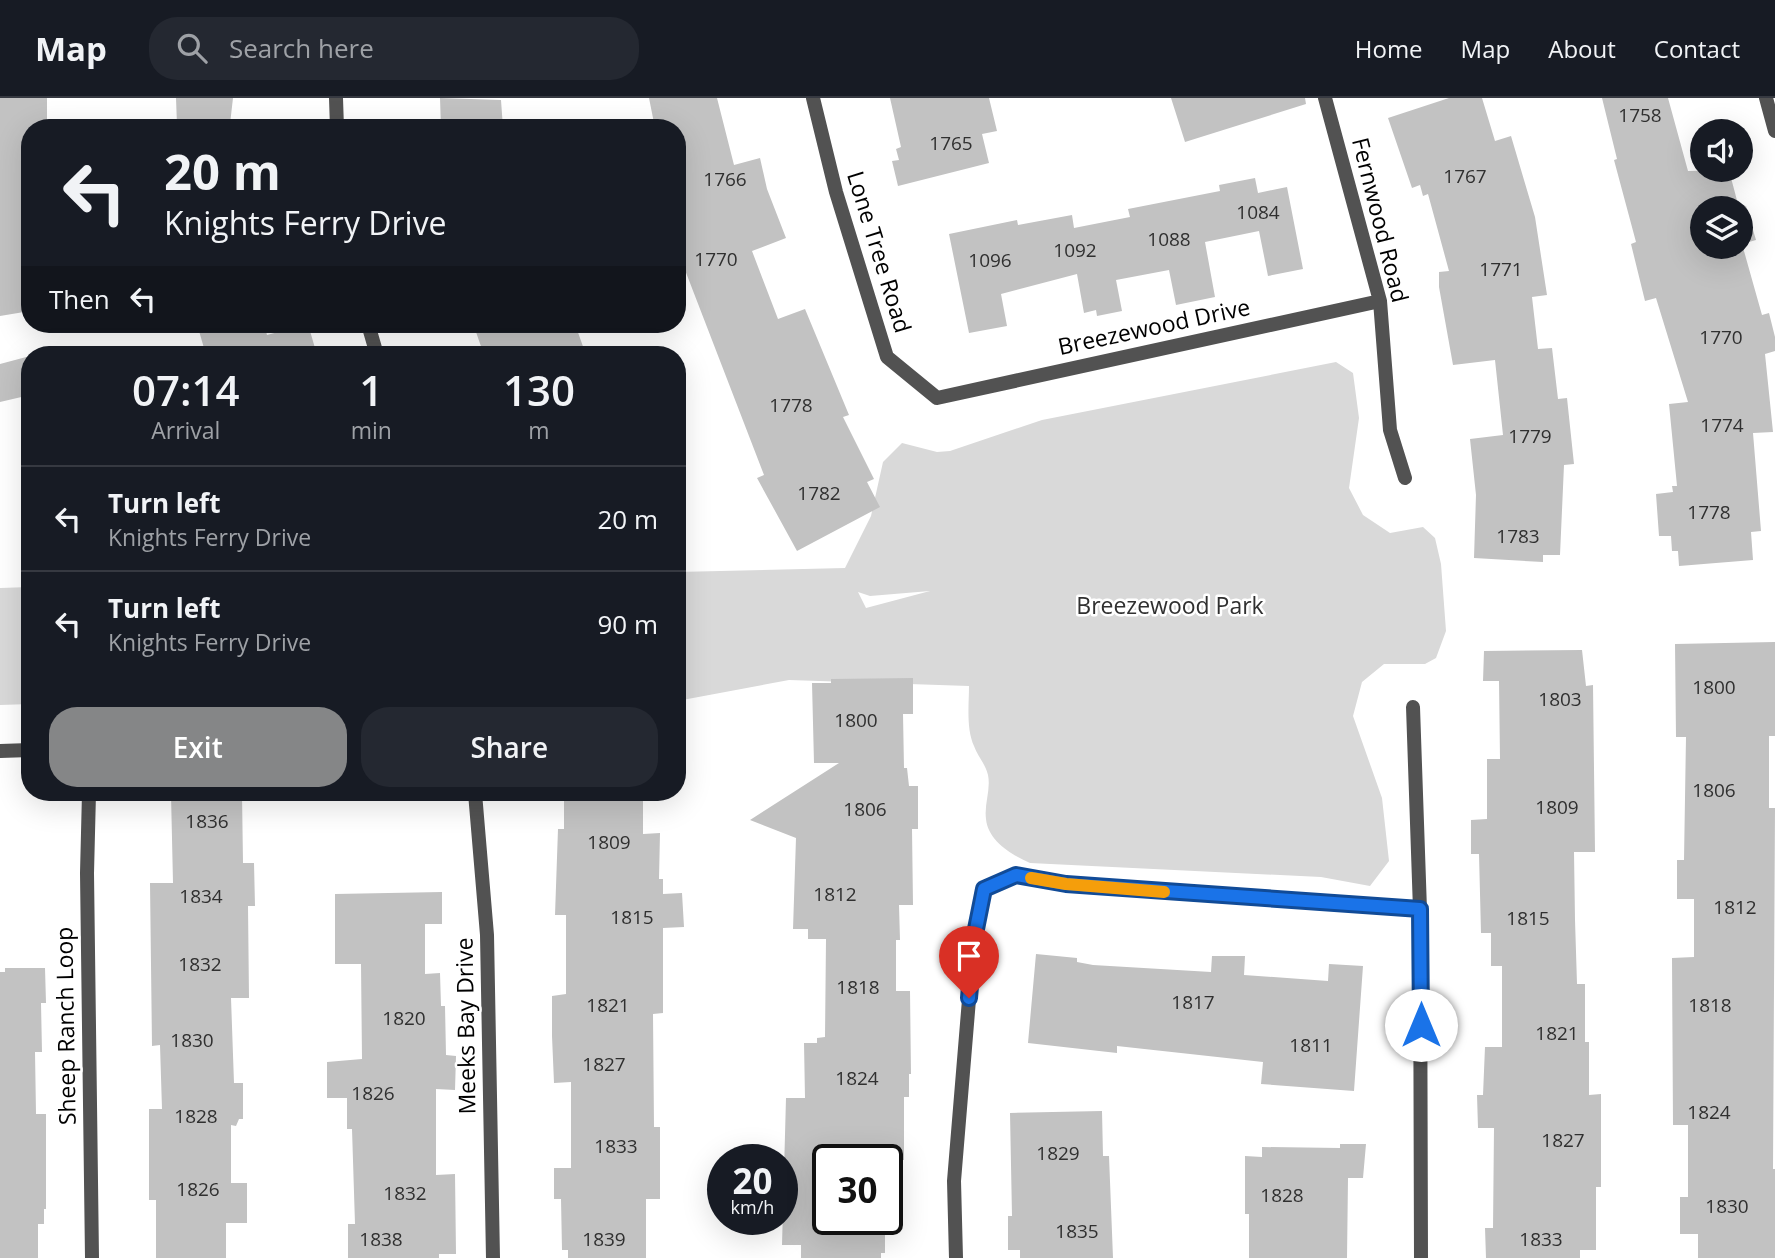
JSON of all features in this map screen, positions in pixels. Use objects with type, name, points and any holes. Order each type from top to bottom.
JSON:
[{"type":"street","points":[[336,98],[337,119]]},
{"type":"street","name":"Lone Tree Road","points":[[813,98],[836,192],[887,357],[937,398]]},
{"type":"street","name":"Fernwood Road","points":[[1325,98],[1380,301],[1390,430],[1405,478]]},
{"type":"street","points":[[1766,98],[1775,131]]},
{"type":"street","name":"Breezewood Drive","points":[[937,398],[1380,301]]},
{"type":"street","points":[[1413,707],[1420,909],[1421,1258]]},
{"type":"street","points":[[0,751],[21,750]]},
{"type":"street","name":"Sheep Ranch Loop","points":[[89,801],[87,873],[92,1258]]},
{"type":"street","name":"Meeks Bay Drive","points":[[476,801],[487,935],[494,1258]]},
{"type":"street","points":[[956,1258],[954,1181],[974,939],[984,889],[1016,875],[1066,884],[1420,909]]},
{"type":"green space","name":"Breezewood Park","points":[[1336,362],[1353,373],[1359,418],[1349,488],[1363,515],[1390,533],[1423,527],[1435,538],[1441,564],[1446,631],[1436,658],[1425,664],[1384,664],[1362,682],[1353,716],[1382,798],[1389,861],[1370,886],[1321,877],[1030,863],[1023,860],[1002,846],[988,827],[988,775],[971,739],[968,716],[969,686],[789,680],[686,699],[686,572],[845,568],[871,516],[883,462],[902,443],[937,452],[950,451],[1042,420]],"holes":[[[930,591],[866,608],[858,592],[870,596]]]},
{"type":"green space","points":[[21,587],[21,704],[0,705],[0,588]]},
{"type":"building","points":[[0,98],[47,98],[47,119],[21,119],[21,312],[0,316]]},
{"type":"building","points":[[176,98],[233,98],[231,119],[177,119]]},
{"type":"building","points":[[440,98],[501,100],[502,119],[441,119]]},
{"type":"building","points":[[649,98],[717,98],[734,165],[760,158],[767,189],[786,238],[752,251],[778,319],[805,309],[849,415],[843,417],[874,479],[867,482],[880,507],[797,551],[757,478],[764,475],[686,273],[686,119],[653,119]]},
{"type":"building","points":[[890,98],[989,98],[997,131],[982,134],[989,163],[898,186],[892,161],[899,160],[896,149],[901,147]]},
{"type":"building","points":[[1171,98],[1305,98],[1306,104],[1185,142]]},
{"type":"building","points":[[1449,98],[1482,98],[1495,141],[1511,136],[1535,217],[1547,295],[1532,297],[1538,349],[1552,348],[1558,399],[1567,398],[1574,464],[1564,465],[1560,555],[1543,555],[1543,562],[1474,558],[1476,495],[1470,439],[1503,435],[1495,360],[1453,365],[1439,287],[1439,272],[1449,271],[1428,194],[1423,196],[1420,185],[1412,188],[1388,118]]},
{"type":"building","points":[[1602,98],[1668,98],[1690,171],[1690,182],[1732,182],[1736,196],[1690,196],[1690,259],[1746,259],[1762,315],[1769,313],[1775,337],[1775,351],[1765,354],[1773,432],[1753,433],[1761,531],[1751,532],[1753,560],[1679,566],[1678,551],[1672,551],[1671,536],[1659,536],[1656,494],[1673,492],[1672,486],[1677,486],[1669,404],[1688,402],[1656,298],[1645,301],[1631,244],[1636,242],[1614,160],[1617,159]]},
{"type":"building","points":[[1255,178],[1258,193],[1287,187],[1303,269],[1268,276],[1259,231],[1205,242],[1215,297],[1176,305],[1169,270],[1116,280],[1122,311],[1097,316],[1096,310],[1084,313],[1077,274],[1001,294],[1007,326],[969,333],[949,234],[1017,220],[1018,225],[1072,215],[1074,228],[1130,217],[1128,209],[1220,191],[1219,185]]},
{"type":"building","points":[[200,333],[311,333],[314,346],[203,346]]},
{"type":"building","points":[[476,333],[578,333],[583,346],[481,346]]},
{"type":"building","points":[[21,358],[21,397],[0,402],[0,364]]},
{"type":"building","points":[[1775,642],[1775,736],[1769,736],[1769,808],[1775,808],[1775,1258],[1698,1258],[1698,1234],[1680,1234],[1680,1197],[1688,1197],[1688,1125],[1673,1125],[1672,958],[1694,957],[1694,899],[1677,899],[1677,860],[1684,860],[1686,737],[1676,737],[1675,644]]},
{"type":"building","points":[[1582,650],[1586,686],[1593,685],[1595,852],[1574,852],[1575,920],[1577,984],[1585,984],[1589,1095],[1601,1094],[1601,1187],[1596,1187],[1596,1250],[1580,1250],[1580,1258],[1486,1258],[1485,1228],[1493,1228],[1494,1128],[1478,1128],[1477,1095],[1483,1095],[1485,1047],[1502,1047],[1502,966],[1491,966],[1491,933],[1481,933],[1479,854],[1471,854],[1471,820],[1487,819],[1487,759],[1500,759],[1499,681],[1483,681],[1484,651]]},
{"type":"building","points":[[913,678],[913,714],[903,714],[904,768],[907,768],[909,786],[918,786],[918,829],[912,829],[913,905],[899,905],[900,940],[896,940],[896,991],[910,991],[911,1074],[909,1097],[904,1097],[904,1160],[903,1144],[812,1144],[812,1235],[885,1235],[885,1253],[881,1253],[881,1258],[801,1258],[801,1245],[782,1245],[782,1235],[798,1235],[798,1144],[785,1144],[786,1098],[805,1098],[804,1043],[817,1043],[817,1038],[825,1037],[826,939],[808,939],[808,929],[793,929],[796,838],[750,820],[839,763],[814,763],[812,683],[831,683],[831,679]]},
{"type":"building","points":[[171,801],[242,801],[243,863],[254,863],[255,906],[248,906],[249,998],[231,998],[234,1083],[243,1083],[243,1119],[239,1119],[236,1126],[231,1125],[231,1183],[247,1183],[247,1223],[226,1223],[226,1258],[156,1258],[156,1200],[149,1200],[149,1109],[162,1109],[160,1045],[152,1046],[150,883],[173,883]]},
{"type":"building","points":[[564,801],[643,801],[643,834],[660,833],[659,879],[663,879],[663,894],[682,893],[684,927],[663,928],[663,1013],[653,1014],[654,1127],[660,1127],[660,1199],[646,1199],[646,1258],[568,1258],[568,1250],[562,1250],[561,1199],[554,1199],[554,1168],[571,1168],[571,1082],[554,1083],[552,996],[566,994],[566,915],[555,915],[558,829],[564,829]]},
{"type":"building","points":[[442,892],[442,924],[425,924],[425,974],[440,973],[441,1006],[445,1006],[446,1055],[456,1056],[455,1090],[436,1089],[436,1175],[455,1174],[456,1254],[439,1254],[439,1258],[348,1258],[348,1224],[355,1224],[352,1129],[347,1129],[347,1098],[327,1098],[327,1062],[362,1059],[361,964],[335,964],[335,894]]},
{"type":"building","points":[[1036,954],[1077,958],[1077,962],[1093,965],[1211,972],[1212,956],[1245,956],[1244,975],[1328,981],[1329,964],[1363,966],[1354,1091],[1261,1084],[1263,1062],[1117,1046],[1117,1053],[1028,1043]]},
{"type":"building","points":[[5,968],[45,968],[46,1003],[41,1003],[42,1052],[35,1052],[36,1114],[46,1114],[46,1209],[44,1224],[38,1224],[38,1258],[0,1258],[0,972],[5,972]]},
{"type":"building","points":[[1102,1111],[1103,1156],[1109,1156],[1113,1258],[1020,1258],[1020,1250],[1008,1250],[1008,1216],[1012,1216],[1010,1113]]},
{"type":"building","points":[[1340,1144],[1366,1144],[1363,1178],[1348,1178],[1347,1258],[1249,1258],[1249,1214],[1245,1214],[1245,1156],[1262,1157],[1262,1147],[1340,1148]]},
{"type":"slow traffic","points":[[1031,878],[1066,884],[1164,892]]},
{"type":"route","points":[[969,998],[974,939],[984,889],[1016,875],[1066,884],[1420,909],[1421,1025]]}]
